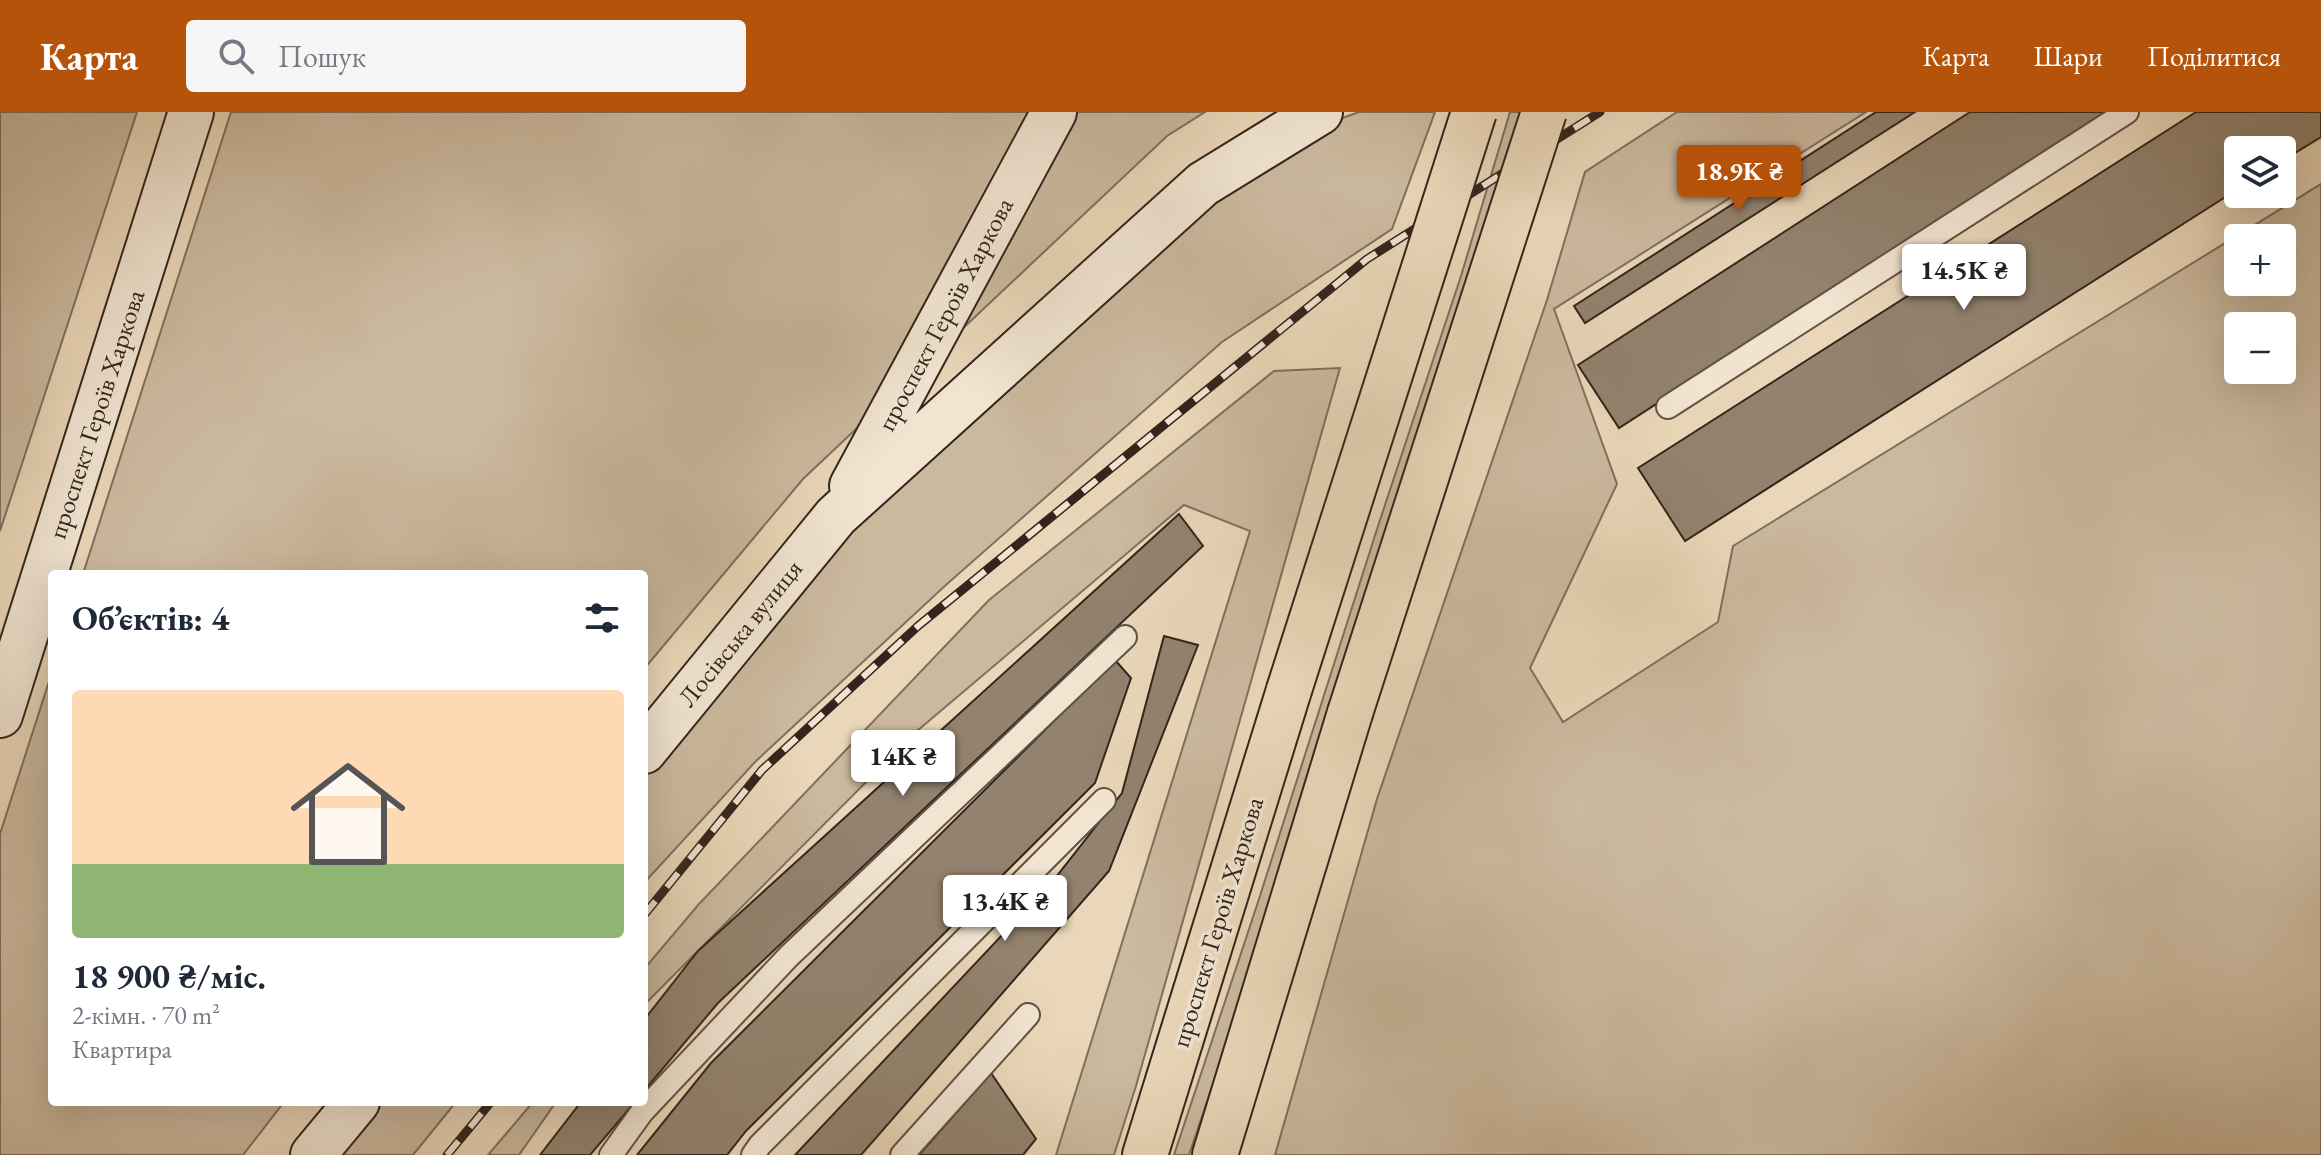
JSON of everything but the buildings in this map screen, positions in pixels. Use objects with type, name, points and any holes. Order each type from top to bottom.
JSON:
[{"type":"main road","name":"проспект Героїв Харкова","points":[[0,715],[191,112]]},
{"type":"main road","name":"проспект Героїв Харкова","points":[[836,516],[1054,112]]},
{"type":"main road","points":[[836,516],[1203,184],[1320,112]]},
{"type":"main road","name":"проспект Героїв Харкова","points":[[1145,1155],[1289,690],[1474,112]]},
{"type":"main road","points":[[1215,1155],[1350,713],[1544,112]]},
{"type":"main road","name":"Лосівська вулиця","points":[[648,746],[836,516]]},
{"type":"main road","points":[[313,1155],[354,1106]]},
{"type":"lane","points":[[1668,407],[2127,112]]},
{"type":"lane","points":[[648,1106],[789,956],[1125,637]]},
{"type":"lane","points":[[753,1155],[1104,800]]},
{"type":"lane","points":[[902,1155],[1028,1015]]},
{"type":"lane","points":[[611,1155],[648,1106]]},
{"type":"shaded area","points":[[0,112],[137,112],[0,531]]},
{"type":"shaded area","points":[[231,112],[1205,112],[1167,136],[803,479],[648,664],[648,570],[84,570]]},
{"type":"shaded area","points":[[1359,112],[1435,112],[1392,229],[1222,342],[947,584],[756,761],[648,879],[648,754],[947,415],[1201,204],[1345,117]]},
{"type":"shaded area","points":[[1510,112],[1523,112],[1274,903],[1189,1155],[1174,1155],[1461,276]]},
{"type":"shaded area","points":[[1677,112],[1866,112],[1554,309],[1617,484],[1530,668],[1563,722],[1718,622],[1733,546],[2224,244],[2224,296],[2296,296],[2296,224],[2256,224],[2282,208],[2296,208],[2296,199],[2321,184],[2321,1155],[1275,1155],[1377,799],[1547,300],[1585,172]]},
{"type":"shaded area","points":[[1340,368],[1114,1155],[1056,1155],[1250,531],[1184,505],[917,731],[648,1001],[648,964],[699,904],[989,600],[1274,371]]},
{"type":"shaded area","points":[[48,684],[48,1106],[281,1106],[243,1155],[0,1155],[0,834]]},
{"type":"shaded area","points":[[365,1106],[453,1106],[413,1155],[330,1155]]},
{"type":"shaded area","points":[[530,1106],[553,1106],[519,1155],[488,1155]]},
{"type":"railway","points":[[648,910],[762,770],[918,626],[1367,259],[1600,112]]},
{"type":"railway","points":[[447,1155],[488,1106]]}]
